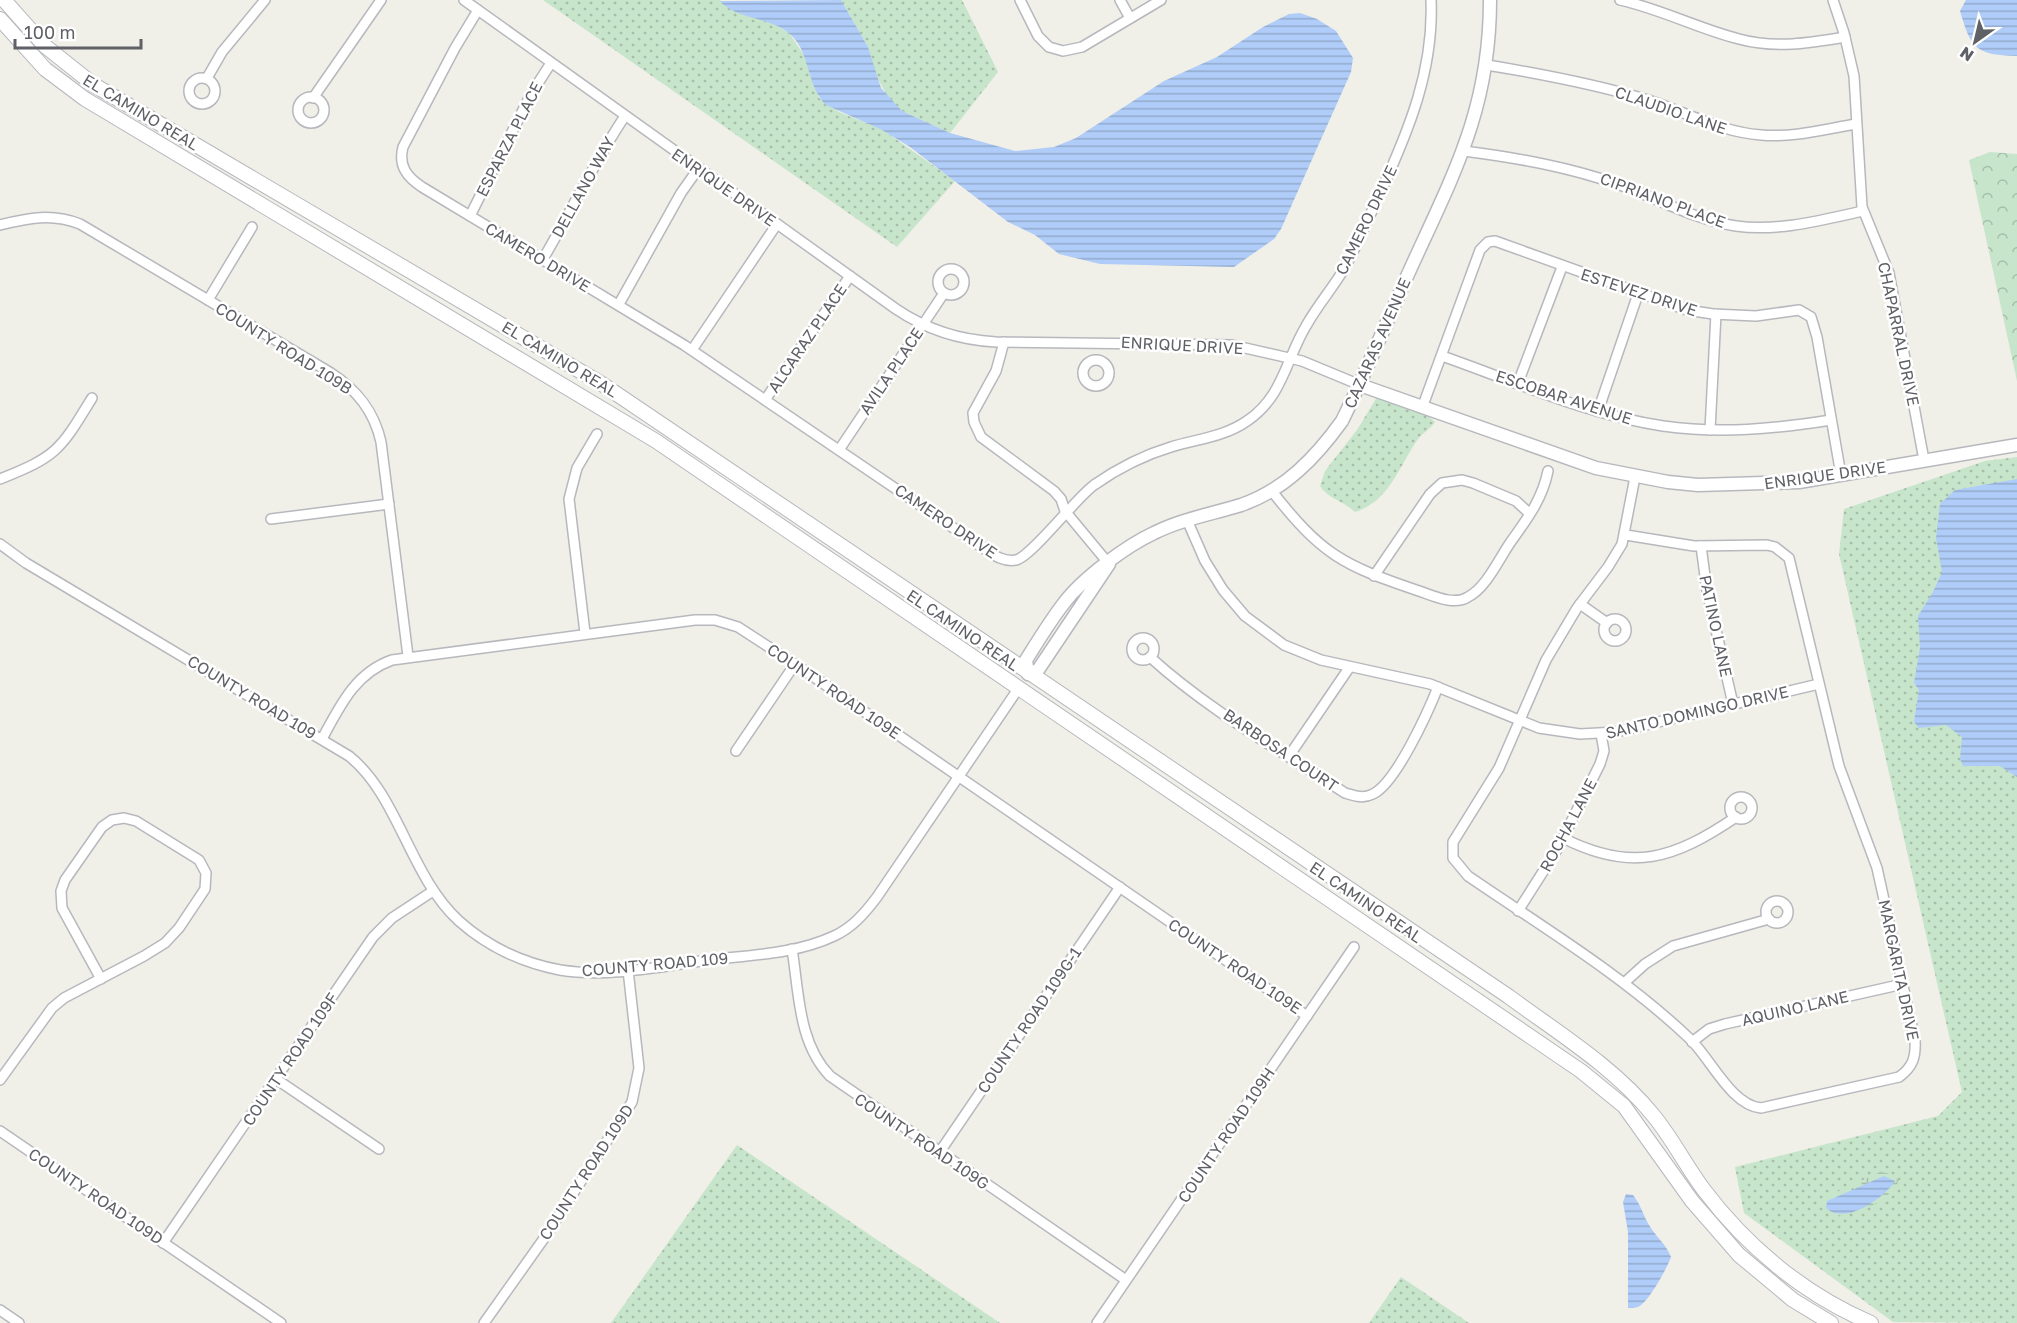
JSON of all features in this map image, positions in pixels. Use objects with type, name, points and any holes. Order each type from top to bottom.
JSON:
[{"type":"main road","name":"EL CAMINO REAL","points":[[4,0],[39,41],[94,85],[602,384],[1028,674],[1508,996],[1610,1070],[1653,1115],[1704,1191],[1748,1241],[1803,1286],[1871,1323]]},
{"type":"main road","name":"EL CAMINO REAL","points":[[0,19],[45,69],[85,99],[656,441],[1581,1071],[1624,1106],[1692,1201],[1739,1255],[1793,1300],[1831,1323]]},
{"type":"main road","points":[[85,99],[94,85]]},
{"type":"main road","points":[[1018,689],[1028,674]]},
{"type":"street","points":[[207,78],[222,52],[265,0]]},
{"type":"street","points":[[313,98],[381,0]]},
{"type":"street","name":"ENRIQUE DRIVE","points":[[464,0],[849,276],[922,325],[968,340],[1222,345],[1293,358],[1422,408],[1559,456],[1635,477],[1668,482],[1732,486],[1799,482],[2017,445]]},
{"type":"street","points":[[1020,0],[1038,36],[1049,46],[1063,51],[1082,47],[1161,0]]},
{"type":"street","points":[[1120,0],[1130,18]]},
{"type":"street","name":"CAMERO DRIVE","points":[[478,10],[450,56],[401,155],[404,169],[412,181],[692,350],[986,550],[1006,560],[1014,560],[1027,555],[1065,512],[1093,486],[1129,464],[1169,447],[1212,438],[1249,420],[1276,390],[1293,358],[1306,326],[1335,284],[1356,246],[1409,128],[1423,85],[1431,0]]},
{"type":"street","name":"CAZARAS AVENUE","points":[[1028,674],[1038,670],[1109,564],[1152,534],[1187,520],[1243,504],[1271,490],[1314,457],[1342,421],[1464,151],[1479,103],[1487,65],[1490,0]]},
{"type":"street","points":[[1620,0],[1749,41],[1805,44],[1845,36]]},
{"type":"street","name":"CHAPARRAL DRIVE","points":[[1833,0],[1845,36],[1854,76],[1859,195],[1863,211],[1889,273],[1924,460]]},
{"type":"street","name":"ESPARZA PLACE","points":[[470,216],[531,94],[551,63]]},
{"type":"street","name":"CLAUDIO LANE","points":[[1487,65],[1553,75],[1614,90],[1662,105],[1705,123],[1744,134],[1784,135],[1857,124]]},
{"type":"street","name":"DELLANO WAY","points":[[543,259],[585,188],[606,144],[625,116]]},
{"type":"street","name":"CIPRIANO PLACE","points":[[1464,151],[1576,170],[1642,193],[1700,217],[1738,226],[1784,226],[1863,211]]},
{"type":"street","points":[[619,304],[677,199],[698,168]]},
{"type":"street","name":"COUNTY ROAD 109B","points":[[0,225],[39,216],[71,221],[91,230],[331,373],[359,395],[371,413],[379,433],[408,656]]},
{"type":"street","points":[[692,350],[777,224]]},
{"type":"street","points":[[208,300],[252,227]]},
{"type":"street","name":"ESTEVEZ DRIVE","points":[[1422,408],[1480,250],[1484,245],[1495,241],[1562,267],[1687,310],[1756,316],[1799,310],[1808,313],[1815,328],[1841,475]]},
{"type":"street","points":[[1518,383],[1562,267]]},
{"type":"street","name":"ALCARAZ PLACE","points":[[765,400],[849,276]]},
{"type":"street","name":"AVILA PLACE","points":[[839,450],[944,293]]},
{"type":"street","points":[[1598,411],[1638,294]]},
{"type":"street","points":[[1710,430],[1716,314]]},
{"type":"street","points":[[1004,342],[996,370],[976,406],[974,422],[981,437],[1044,482],[1061,499],[1065,512],[1109,564]]},
{"type":"street","points":[[1095,342],[1095,360]]},
{"type":"street","name":"ESCOBAR AVENUE","points":[[1442,356],[1598,411],[1654,424],[1710,430],[1767,429],[1831,420]]},
{"type":"street","points":[[0,479],[38,464],[54,454],[66,440],[92,398]]},
{"type":"street","points":[[585,633],[569,499],[577,468],[597,434]]},
{"type":"street","points":[[1271,490],[1299,525],[1324,549],[1341,561],[1374,576],[1440,598],[1453,600],[1469,597],[1483,582],[1543,493],[1548,471]]},
{"type":"street","name":"MARGARITA DRIVE","points":[[1626,535],[1701,546],[1775,547],[1789,558],[1839,766],[1872,850],[1916,1050],[1907,1071],[1891,1081],[1754,1107],[1735,1095],[1692,1042],[1624,983],[1518,911],[1456,864],[1452,850],[1453,842],[1499,768],[1546,660],[1580,604],[1616,556],[1626,535],[1635,477]]},
{"type":"street","points":[[1374,576],[1430,494],[1442,483],[1462,480],[1473,483],[1516,501],[1529,513]]},
{"type":"street","points":[[271,519],[389,504]]},
{"type":"street","name":"SANTO DOMINGO DRIVE","points":[[1187,520],[1214,576],[1245,616],[1284,645],[1349,668],[1375,670],[1438,687],[1520,721],[1557,731],[1601,734],[1819,684]]},
{"type":"street","name":"COUNTY ROAD 109","points":[[0,544],[20,559],[349,756],[369,777],[433,891],[466,928],[518,958],[574,971],[628,970],[792,949],[832,937],[863,915],[1018,689]]},
{"type":"street","name":"PATINO LANE","points":[[1701,546],[1707,591],[1733,704]]},
{"type":"street","points":[[1580,604],[1607,623]]},
{"type":"street","name":"COUNTY ROAD 109E","points":[[322,738],[346,697],[362,677],[384,663],[408,656],[585,633],[694,620],[715,620],[738,627],[795,664],[1307,1016]]},
{"type":"street","name":"BARBOSA COURT","points":[[1150,657],[1176,680],[1345,793],[1361,797],[1375,793],[1381,788],[1414,740],[1438,687]]},
{"type":"street","points":[[736,751],[795,664]]},
{"type":"street","points":[[1290,756],[1349,668]]},
{"type":"street","name":"ROCHA LANE","points":[[1518,911],[1563,838],[1603,757],[1601,734]]},
{"type":"street","points":[[1563,838],[1597,853],[1629,859],[1647,858],[1684,846],[1736,817]]},
{"type":"street","points":[[0,1080],[52,1008],[169,940],[201,896],[206,884],[203,867],[192,855],[136,821],[124,818],[112,820],[98,833],[65,880],[61,891],[66,915],[101,979]]},
{"type":"street","name":"COUNTY ROAD 109G-1","points":[[939,1153],[1120,887]]},
{"type":"street","name":"COUNTY ROAD 109F","points":[[164,1243],[379,931],[433,891]]},
{"type":"street","points":[[1624,983],[1659,953],[1673,946],[1769,919]]},
{"type":"street","name":"COUNTY ROAD 109H","points":[[1097,1323],[1354,947]]},
{"type":"street","name":"COUNTY ROAD 109G","points":[[792,949],[804,1031],[817,1062],[837,1082],[1126,1280]]},
{"type":"street","name":"COUNTY ROAD 109D","points":[[484,1323],[551,1227],[632,1102],[639,1068],[628,970]]},
{"type":"street","name":"AQUINO LANE","points":[[1692,1042],[1709,1029],[1725,1024],[1903,984]]},
{"type":"street","points":[[276,1079],[379,1149]]},
{"type":"street","name":"COUNTY ROAD 109D","points":[[0,1131],[281,1323]]},
{"type":"street","points":[[0,1311],[19,1323]]},
{"type":"green space","points":[[543,0],[720,0],[733,11],[772,23],[789,33],[804,55],[819,98],[839,112],[883,130],[955,181],[897,247]]},
{"type":"green space","points":[[841,0],[962,0],[998,72],[950,133],[902,111],[890,101],[873,70],[868,47]]},
{"type":"green space","points":[[1990,152],[2017,154],[2017,381],[1969,160]]},
{"type":"green space","points":[[1377,397],[1426,414],[1435,422],[1418,439],[1392,482],[1377,500],[1355,512],[1327,494],[1320,486],[1325,471],[1357,430]]},
{"type":"green space","points":[[2017,457],[2017,1323],[1893,1322],[1744,1213],[1735,1167],[1938,1116],[1962,1092],[1839,554],[1844,509],[1985,461]]},
{"type":"green space","points":[[737,1145],[1000,1323],[611,1323]]},
{"type":"green space","points":[[1880,1172],[1892,1174],[1898,1180],[1890,1194],[1871,1206],[1833,1216],[1822,1205],[1830,1195]]},
{"type":"green space","points":[[1401,1277],[1469,1323],[1369,1323]]},
{"type":"water","points":[[841,0],[868,47],[881,88],[902,111],[950,133],[1015,151],[1054,147],[1076,138],[1164,81],[1217,57],[1263,27],[1289,14],[1300,13],[1317,19],[1336,31],[1353,58],[1351,72],[1281,229],[1274,239],[1234,267],[1100,264],[1059,254],[1035,235],[1008,222],[910,147],[882,130],[826,105],[815,88],[802,51],[791,35],[774,24],[736,12],[720,1]]},
{"type":"water","points":[[1966,0],[2017,0],[2017,56],[1992,54],[1972,42],[1960,11]]},
{"type":"water","points":[[2017,479],[2017,777],[2000,766],[1963,766],[1960,759],[1962,737],[1946,725],[1919,728],[1914,722],[1919,690],[1914,683],[1920,648],[1918,616],[1942,572],[1936,538],[1940,504],[1955,490]]},
{"type":"water","points":[[1884,1176],[1895,1181],[1882,1195],[1864,1208],[1843,1214],[1834,1213],[1826,1208],[1827,1201]]},
{"type":"water","points":[[1626,1194],[1633,1195],[1636,1199],[1649,1225],[1671,1257],[1647,1299],[1638,1307],[1633,1308],[1628,1308],[1628,1232],[1623,1202]]}]
